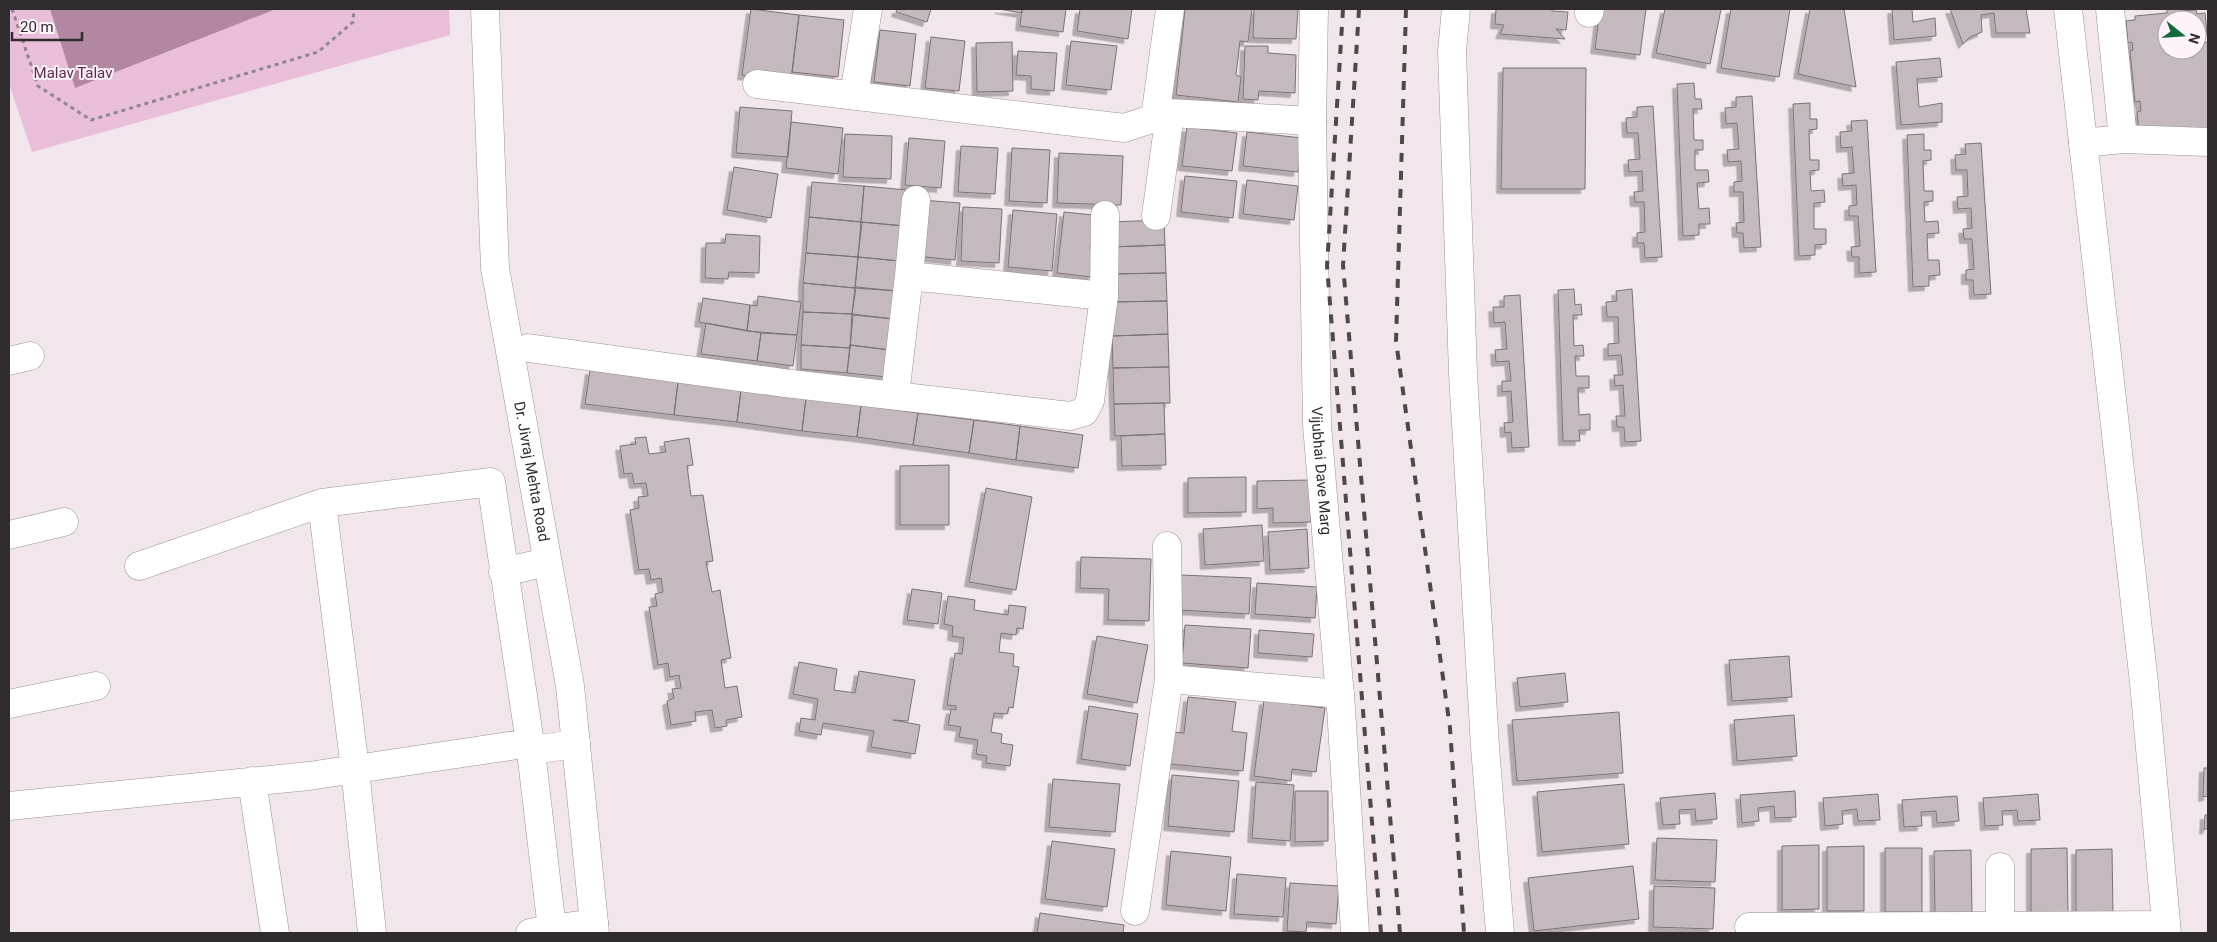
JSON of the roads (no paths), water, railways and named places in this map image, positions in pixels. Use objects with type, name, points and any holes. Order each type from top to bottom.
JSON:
[{"type":"street","name":"Dr. Jivraj Mehta Road","points":[[485,9],[495,268],[570,686],[600,930]]},
{"type":"street","points":[[139,566],[322,503],[491,482],[530,747],[541,931],[600,930],[590,714],[513,261],[500,9]]},
{"type":"street","points":[[854,95],[868,9]]},
{"type":"street","points":[[1156,216],[1170,9]]},
{"type":"street","name":"Vijubhai Dave Marg","points":[[1314,9],[1312,121],[1317,425],[1340,694],[1355,933]]},
{"type":"street","points":[[1456,9],[1452,51],[1463,373],[1486,747],[1500,933]]},
{"type":"street","points":[[1749,927],[2000,926],[2167,929],[2143,673],[2068,9]]},
{"type":"street","points":[[2110,9],[2123,139]]},
{"type":"street","points":[[757,84],[1124,128],[1162,116],[1312,121]]},
{"type":"street","points":[[2083,143],[2123,139],[2208,142]]},
{"type":"street","points":[[895,395],[916,200]]},
{"type":"street","points":[[528,348],[784,383],[1070,416],[1084,412],[1090,401],[1104,296],[1105,215]]},
{"type":"street","points":[[909,276],[1104,296]]},
{"type":"street","points":[[322,503],[355,768],[372,933]]},
{"type":"street","points":[[9,535],[64,522]]},
{"type":"street","points":[[1135,911],[1169,679],[1167,546]]},
{"type":"street","points":[[504,572],[548,562]]},
{"type":"street","points":[[1169,679],[1340,694]]},
{"type":"street","points":[[9,704],[96,686]]},
{"type":"street","points":[[9,806],[252,781],[530,747],[576,744]]},
{"type":"street","points":[[252,781],[275,933]]},
{"type":"street","points":[[2000,867],[2000,926]]},
{"type":"railway","points":[[1343,9],[1327,266],[1381,933]]},
{"type":"railway","points":[[1359,9],[1343,265],[1400,933]]},
{"type":"railway","points":[[1406,9],[1396,341],[1450,728],[1464,933]]},
{"type":"park label","name":"Malav Talav","points":[[73,73]]}]
